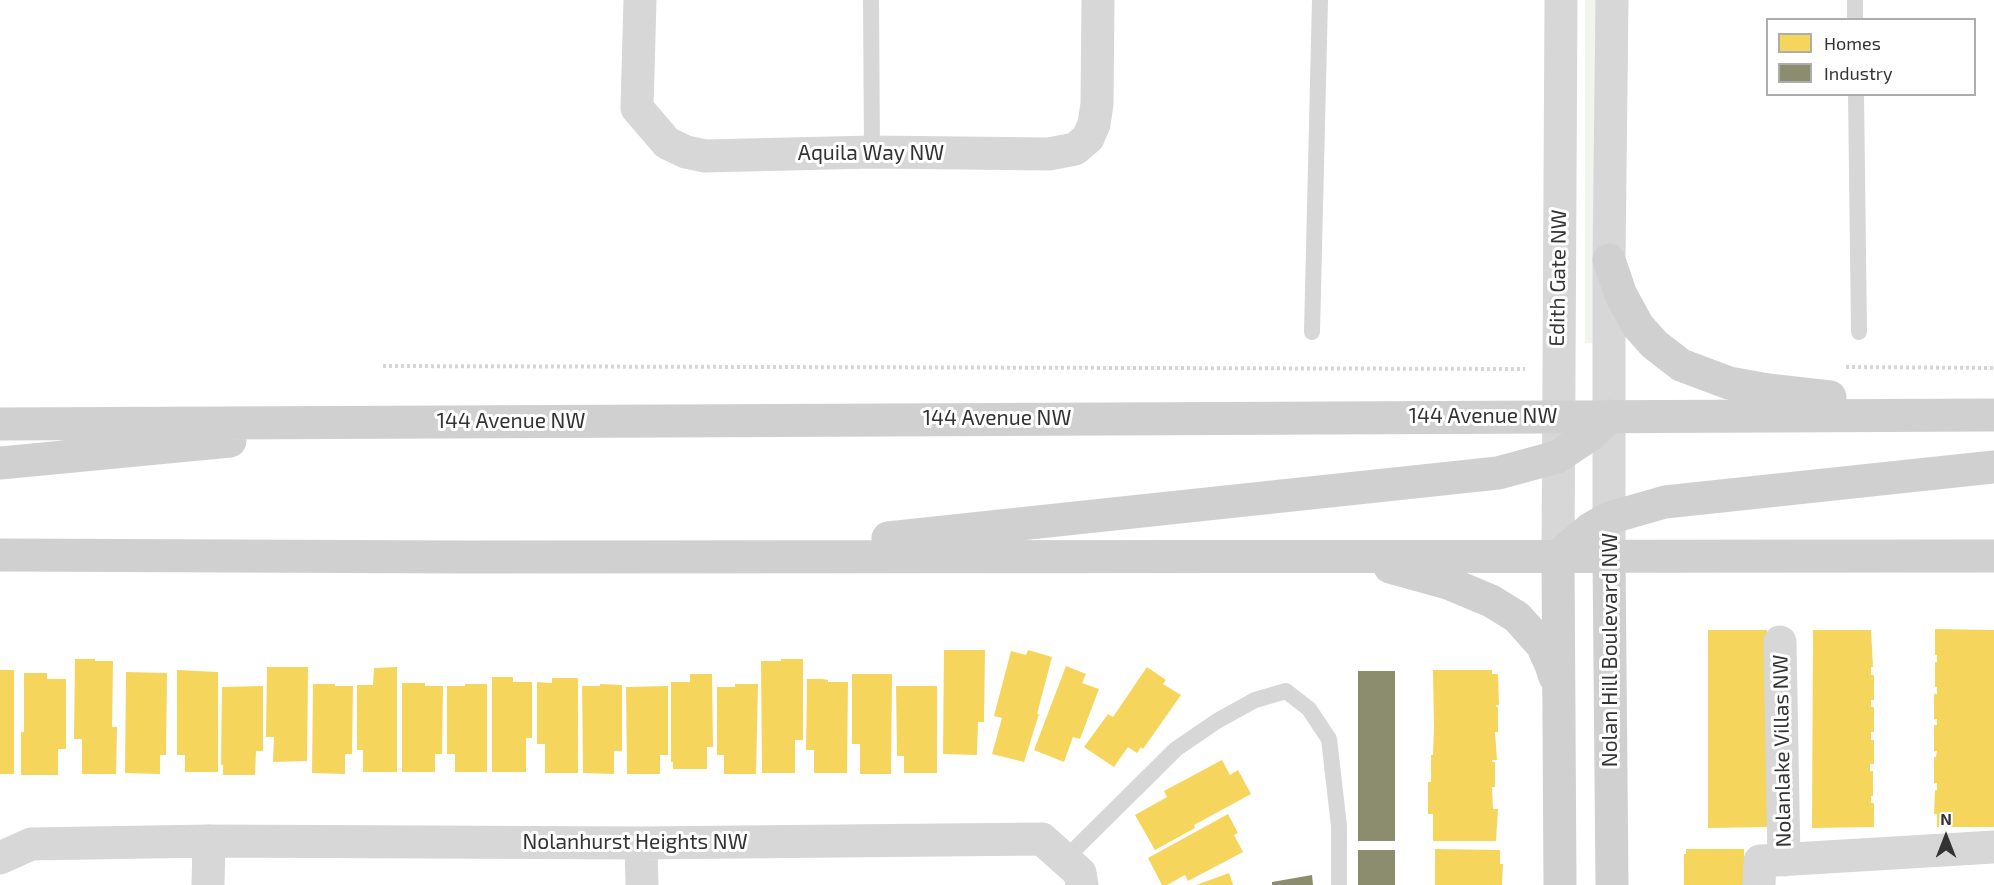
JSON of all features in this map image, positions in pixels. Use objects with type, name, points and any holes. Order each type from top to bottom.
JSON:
[{"type":"main road","points":[[1609,260],[1621,295],[1638,326],[1670,357],[1702,374],[1729,383],[1768,390],[1987,415]]},
{"type":"main road","name":"144 Avenue NW","points":[[0,424],[1987,415]]},
{"type":"main road","points":[[710,557],[1498,473],[1557,457],[1590,435],[1610,416]]},
{"type":"main road","points":[[0,464],[438,421]]},
{"type":"main road","points":[[1560,885],[1558,556],[1576,540],[1610,518],[1655,504],[1690,498],[1994,467]]},
{"type":"main road","points":[[0,555],[1994,556]]},
{"type":"main road","points":[[1343,555],[1448,583],[1491,601],[1516,617],[1542,645],[1551,665],[1558,694]]},
{"type":"main road","name":"Nolan Hill Boulevard NW","points":[[1609,556],[1612,885]]},
{"type":"street","name":"Aquila Way NW","points":[[640,0],[637,108],[667,143],[686,152],[705,156],[872,152],[1049,154],[1075,149],[1088,138],[1094,124],[1097,104],[1098,0]]},
{"type":"street","name":"Edith Gate NW","points":[[1558,556],[1561,0]]},
{"type":"street","points":[[1610,416],[1612,0]]},
{"type":"street","name":"Nolan Hill Boulevard NW","points":[[1609,556],[1610,416]]},
{"type":"street","name":"Nolanlake Villas NW","points":[[1780,642],[1784,860]]},
{"type":"street","name":"Nolanhurst Heights NW","points":[[0,858],[31,844],[209,841],[641,843],[1042,839],[1073,872]]},
{"type":"street","points":[[208,885],[209,841]]},
{"type":"street","points":[[641,843],[642,885]]},
{"type":"street","name":"Nolanlake Villas NW","points":[[1759,885],[1760,861],[1994,847]]},
{"type":"lane","points":[[872,0],[872,152]]},
{"type":"lane","points":[[1312,332],[1320,0]]},
{"type":"lane","points":[[1855,0],[1855,18]]},
{"type":"lane","points":[[1856,96],[1859,332]]},
{"type":"lane","points":[[1073,872],[1176,749],[1217,721],[1255,700],[1286,691],[1309,709],[1329,739],[1340,826],[1339,885]]},
{"type":"path","points":[[383,366],[1525,369],[1525,358]]},
{"type":"shaded area","points":[[1585,0],[1598,0],[1598,343],[1585,343]]},
{"type":"building: Homes","points":[[1935,629],[1994,630],[1994,827],[1937,827],[1937,814],[1934,814],[1935,790],[1937,790],[1937,783],[1934,783],[1934,757],[1937,751],[1934,751],[1934,725],[1937,725],[1937,719],[1934,719],[1934,694],[1937,694]]},
{"type":"building: Homes","points":[[1708,630],[1767,630],[1767,827],[1708,828]]},
{"type":"building: Homes","points":[[1813,630],[1871,630],[1873,667],[1871,667],[1871,675],[1874,675],[1874,700],[1871,700],[1871,707],[1874,707],[1874,732],[1871,732],[1871,740],[1874,740],[1874,764],[1870,764],[1870,771],[1873,771],[1871,803],[1874,803],[1874,827],[1812,828]]},
{"type":"building: Homes","points":[[944,650],[985,650],[984,722],[978,722],[977,755],[943,754]]},
{"type":"building: Homes","points":[[1028,650],[1052,657],[1037,714],[1039,714],[1024,762],[992,754],[1002,718],[994,716],[1011,651],[1026,655]]},
{"type":"building: Homes","points":[[75,659],[113,661],[112,727],[117,727],[116,774],[82,774],[82,739],[74,739]]},
{"type":"building: Homes","points":[[781,659],[803,659],[803,740],[795,740],[795,773],[762,773],[761,661],[781,661]]},
{"type":"building: Homes","points":[[1066,666],[1086,674],[1082,683],[1099,689],[1080,739],[1073,737],[1064,762],[1034,750]]},
{"type":"building: Homes","points":[[267,667],[308,667],[307,761],[273,762],[274,737],[266,737]]},
{"type":"building: Homes","points":[[397,667],[397,772],[363,772],[363,750],[357,750],[357,685],[373,685],[374,668]]},
{"type":"building: Homes","points":[[1147,667],[1166,680],[1163,684],[1181,695],[1143,749],[1141,747],[1137,753],[1128,747],[1114,767],[1084,747],[1108,714],[1113,717]]},
{"type":"building: Homes","points":[[0,670],[14,670],[14,774],[0,774]]},
{"type":"building: Homes","points":[[177,670],[218,672],[218,772],[185,772],[185,755],[177,755]]},
{"type":"building: Homes","points":[[1433,670],[1492,670],[1492,674],[1498,674],[1499,705],[1496,707],[1498,707],[1498,732],[1495,732],[1497,760],[1492,760],[1495,762],[1495,787],[1492,787],[1493,809],[1498,809],[1496,841],[1433,841],[1433,814],[1428,814],[1428,782],[1431,782],[1431,755],[1433,755]]},
{"type":"building: Homes","points":[[126,672],[167,673],[166,755],[160,755],[160,774],[125,773]]},
{"type":"building: Homes","points":[[24,673],[47,673],[47,679],[66,679],[66,749],[58,749],[58,775],[21,775]]},
{"type":"building: Homes","points":[[690,674],[712,674],[713,747],[707,747],[707,769],[673,769],[673,762],[671,762],[671,682],[690,682]]},
{"type":"building: Homes","points":[[852,674],[892,674],[891,774],[860,774],[860,744],[852,744]]},
{"type":"building: Homes","points":[[492,677],[513,677],[513,682],[532,682],[532,738],[526,738],[526,772],[492,772]]},
{"type":"building: Homes","points":[[552,678],[578,678],[578,773],[545,773],[545,744],[537,744],[537,682],[552,683]]},
{"type":"building: Homes","points":[[807,679],[848,682],[847,773],[814,773],[814,750],[806,750]]},
{"type":"building: Homes","points":[[402,683],[443,686],[442,754],[435,754],[435,772],[402,772]]},
{"type":"building: Homes","points":[[313,684],[353,686],[352,754],[345,754],[345,774],[312,773]]},
{"type":"building: Homes","points":[[465,684],[487,684],[487,772],[455,772],[455,754],[447,754],[447,686],[465,686]]},
{"type":"building: Homes","points":[[600,684],[622,685],[622,751],[614,751],[614,774],[583,773],[582,686],[600,686]]},
{"type":"building: Homes","points":[[735,684],[758,684],[756,774],[724,774],[724,755],[717,755],[717,687],[735,687]]},
{"type":"building: Homes","points":[[263,686],[263,751],[256,751],[255,775],[223,775],[223,765],[221,765],[222,687]]},
{"type":"building: Homes","points":[[668,686],[668,755],[660,755],[660,774],[627,774],[626,687]]},
{"type":"building: Homes","points":[[896,686],[937,686],[937,773],[904,773],[904,756],[897,756]]},
{"type":"building: Homes","points":[[1222,760],[1230,775],[1238,770],[1251,794],[1194,825],[1195,828],[1155,850],[1135,815],[1167,797],[1164,791]]},
{"type":"building: Homes","points":[[1228,814],[1238,833],[1234,835],[1243,852],[1188,881],[1185,875],[1167,885],[1162,885],[1148,858]]},
{"type":"building: Homes","points":[[1435,849],[1500,850],[1500,864],[1503,864],[1502,885],[1435,885]]},
{"type":"building: Homes","points":[[1686,849],[1744,849],[1744,885],[1684,885]]},
{"type":"building: Homes","points":[[1229,873],[1233,885],[1196,885]]},
{"type":"building: Industry","points":[[1358,671],[1395,671],[1395,841],[1358,841]]},
{"type":"building: Industry","points":[[1358,850],[1395,850],[1395,885],[1358,885]]},
{"type":"building: Industry","points":[[1312,875],[1313,885],[1272,885],[1272,882]]}]
